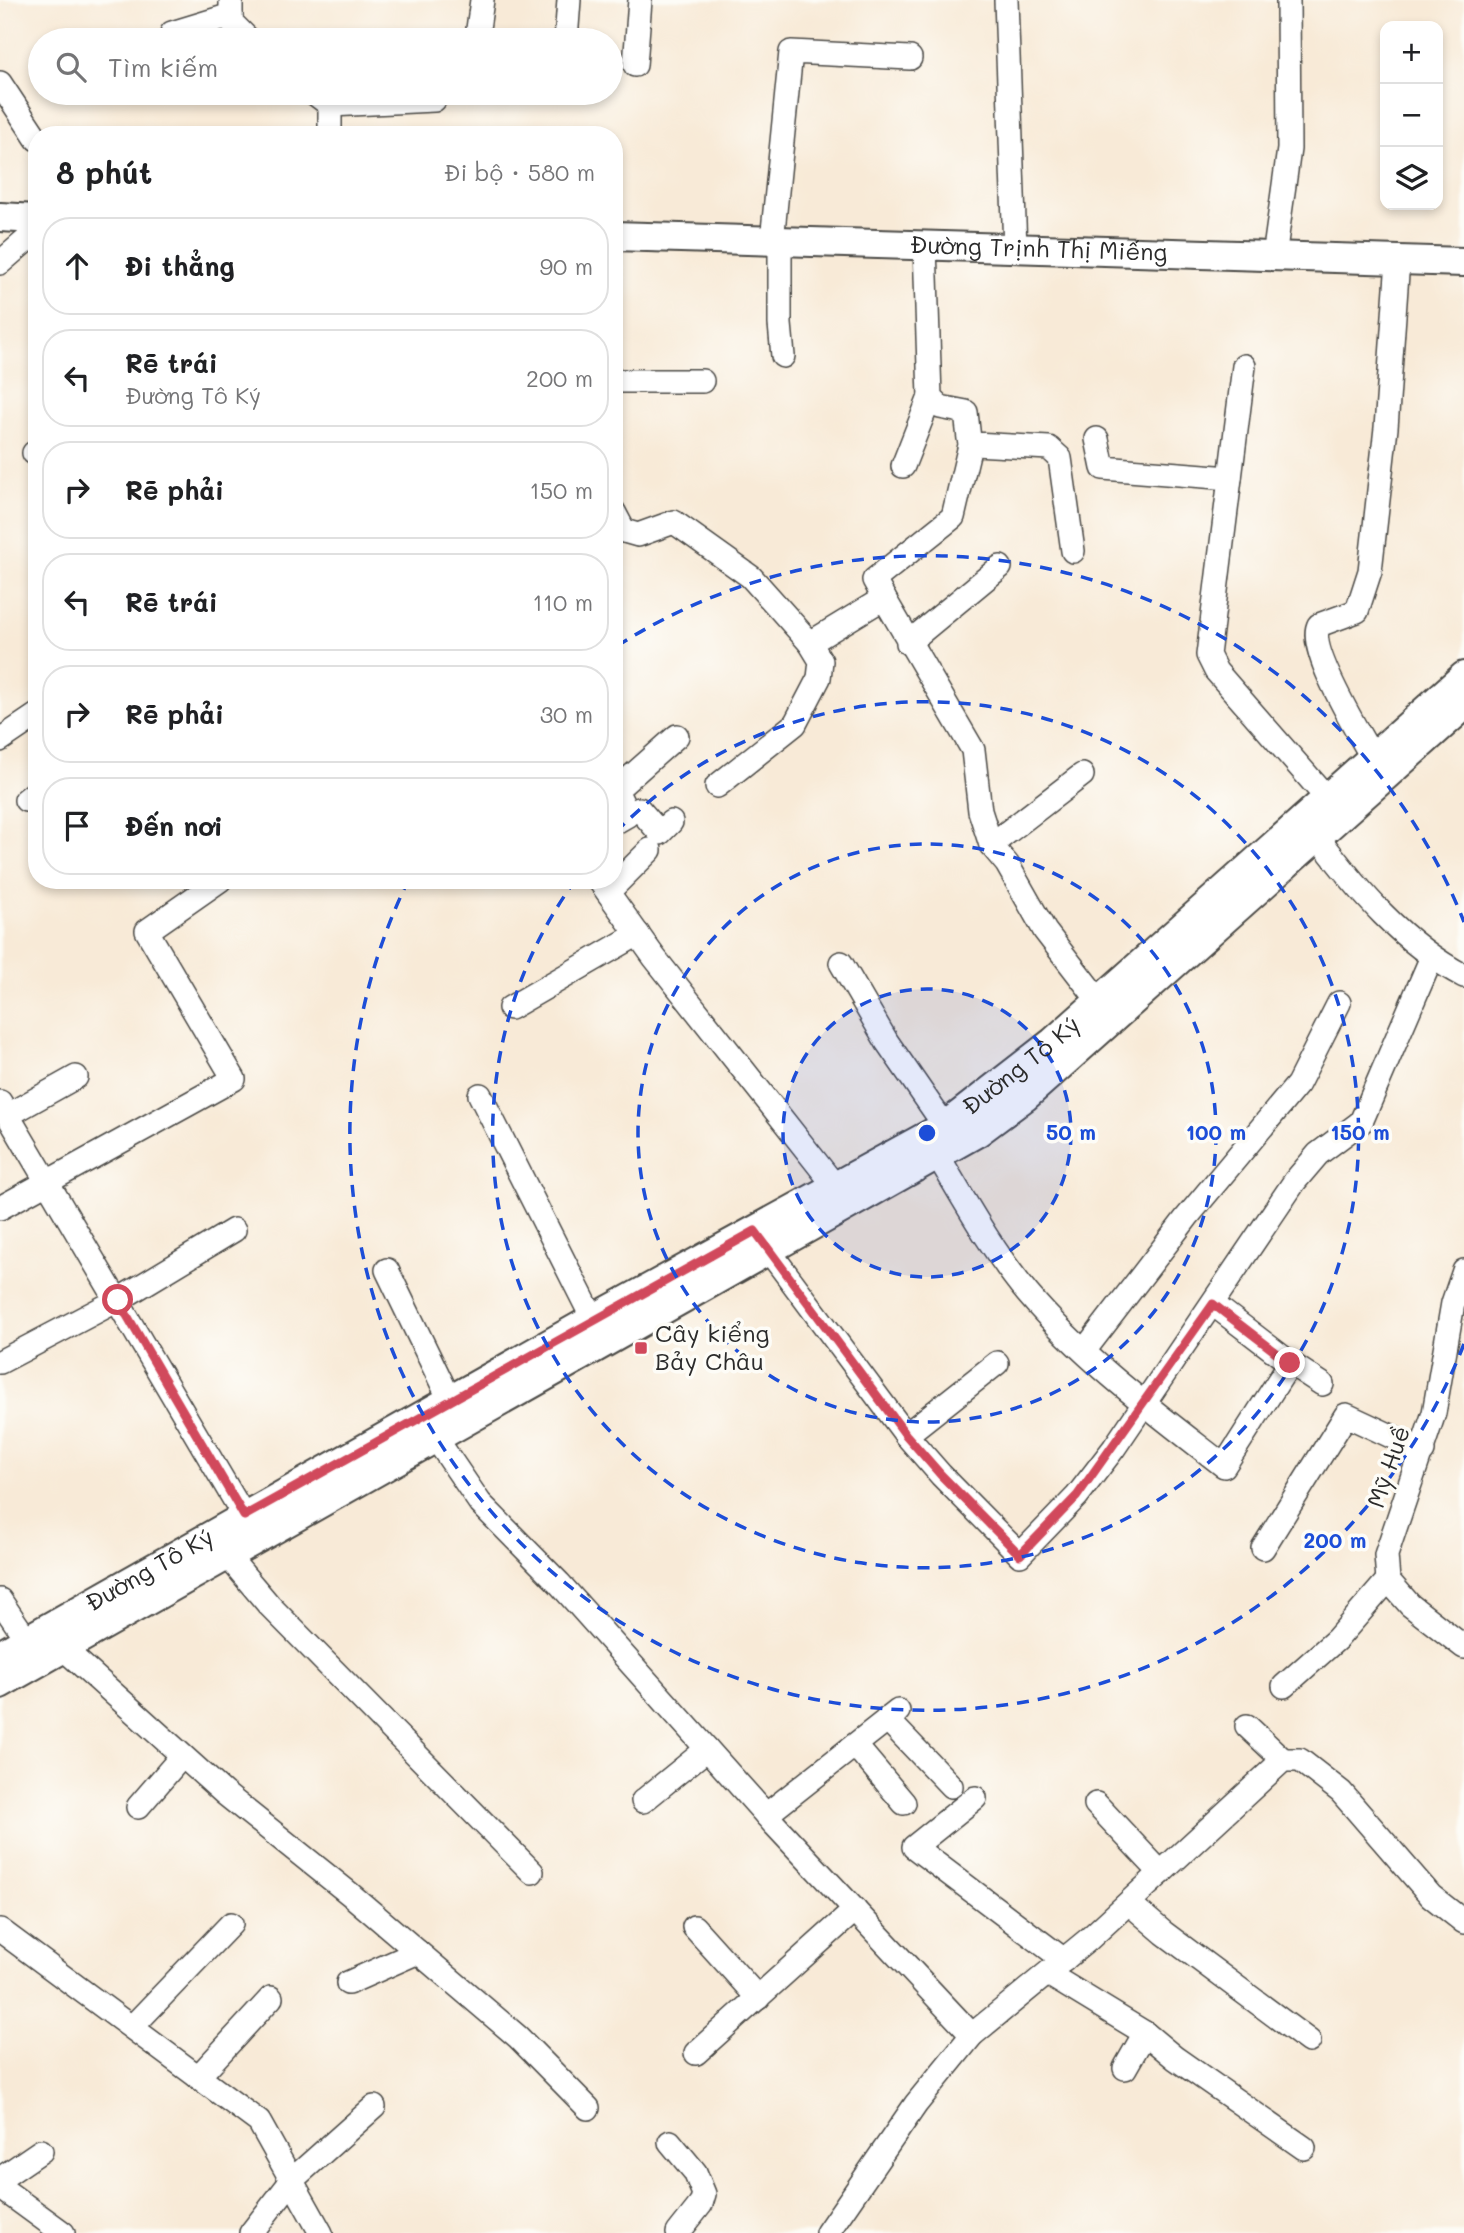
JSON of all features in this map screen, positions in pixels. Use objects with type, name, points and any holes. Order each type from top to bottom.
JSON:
[{"type":"main road","points":[[0,218],[28,219]]},
{"type":"main road","name":"Đường Trịnh Thị Miếng","points":[[623,236],[1464,262]]},
{"type":"main road","name":"Đường Tô Ký","points":[[0,1684],[226,1553],[435,1437],[761,1241],[842,1196],[945,1126],[1003,1083],[1099,1001],[1464,676]]},
{"type":"main road","name":"Đường Tô Ký","points":[[842,1196],[938,1156],[978,1132],[1025,1097],[1464,706]]},
{"type":"main road","name":"Đường Tô Ký","points":[[0,1655],[593,1320],[761,1241]]},
{"type":"street","points":[[478,28],[482,0]]},
{"type":"street","points":[[567,28],[569,0]]},
{"type":"street","points":[[635,65],[640,0]]},
{"type":"street","points":[[1006,0],[1015,249]]},
{"type":"street","points":[[1274,257],[1289,149],[1287,0]]},
{"type":"street","points":[[184,28],[231,8],[231,22],[237,28]]},
{"type":"street","points":[[783,356],[776,241],[792,52],[910,58]]},
{"type":"street","points":[[0,83],[28,126]]},
{"type":"street","points":[[323,105],[328,126]]},
{"type":"street","points":[[0,263],[28,239]]},
{"type":"street","points":[[903,467],[930,397],[925,246]]},
{"type":"street","points":[[1372,757],[1324,662],[1315,635],[1319,625],[1356,611],[1370,571],[1398,260]]},
{"type":"street","points":[[1244,366],[1208,655],[1216,671],[1326,797]]},
{"type":"street","points":[[623,381],[702,381]]},
{"type":"street","points":[[810,643],[879,589],[953,517],[971,442],[966,412],[940,407],[930,397]]},
{"type":"street","points":[[1097,439],[1103,468],[1230,478]]},
{"type":"street","points":[[971,442],[1049,448],[1056,453],[1060,458],[1073,551]]},
{"type":"street","points":[[623,530],[638,535],[674,522],[751,578],[810,643],[821,661],[819,678],[795,724],[717,786]]},
{"type":"street","points":[[908,643],[1000,567]]},
{"type":"street","points":[[879,589],[908,643],[974,750],[980,811],[991,845],[1007,864],[1045,931],[1099,1001]]},
{"type":"street","points":[[0,740],[28,721]]},
{"type":"street","points":[[623,784],[677,736]]},
{"type":"street","points":[[991,845],[1082,775]]},
{"type":"street","points":[[633,811],[660,833],[671,822]]},
{"type":"street","points":[[1317,836],[1357,888],[1431,959],[1464,976]]},
{"type":"street","points":[[623,871],[650,850]]},
{"type":"street","points":[[0,1208],[234,1079],[147,931],[207,889]]},
{"type":"street","points":[[606,889],[638,934],[842,1196]]},
{"type":"street","points":[[510,1008],[638,934]]},
{"type":"street","points":[[761,1241],[906,1435],[941,1475],[1020,1555],[1077,1496],[1213,1304],[1295,1181],[1318,1154],[1361,1122],[1431,959]]},
{"type":"street","points":[[841,963],[887,1042],[945,1126]]},
{"type":"street","points":[[1084,1351],[1188,1217],[1298,1084],[1339,1003]]},
{"type":"street","points":[[76,1077],[4,1109],[244,1516]]},
{"type":"street","points":[[480,1095],[593,1320]]},
{"type":"street","points":[[938,1156],[984,1234],[1028,1294],[1084,1351],[1144,1403],[1224,1465],[1290,1363]]},
{"type":"street","points":[[0,1362],[118,1300],[234,1230]]},
{"type":"street","points":[[387,1270],[450,1400]]},
{"type":"street","name":"Mỹ Huề","points":[[1388,1580],[1387,1555],[1434,1413],[1452,1303],[1464,1270]]},
{"type":"street","points":[[1213,1304],[1322,1384]]},
{"type":"street","points":[[906,1435],[997,1363]]},
{"type":"street","points":[[1263,1548],[1346,1415],[1423,1451]]},
{"type":"street","points":[[435,1437],[480,1503],[559,1583],[766,1815],[972,2035]]},
{"type":"street","points":[[226,1553],[269,1605],[532,1872]]},
{"type":"street","points":[[1284,1686],[1337,1639],[1388,1580],[1410,1605],[1464,1647]]},
{"type":"street","points":[[0,1600],[27,1640]]},
{"type":"street","points":[[63,1648],[182,1756],[518,2036],[588,2108]]},
{"type":"street","points":[[766,1815],[892,1715],[951,1786]]},
{"type":"street","points":[[1247,1726],[1283,1760]]},
{"type":"street","points":[[855,1745],[904,1803]]},
{"type":"street","points":[[643,1801],[707,1749]]},
{"type":"street","points":[[138,1807],[182,1756]]},
{"type":"street","points":[[827,2233],[916,2104],[972,2035],[1129,1903],[1283,1760],[1300,1760],[1341,1792],[1431,1896],[1464,1922]]},
{"type":"street","points":[[975,1798],[914,1847],[1056,1967],[1175,2058],[1304,2148]]},
{"type":"street","points":[[1096,1804],[1161,1873]]},
{"type":"street","points":[[1129,1903],[1164,1933],[1309,2041]]},
{"type":"street","points":[[696,2053],[855,1910]]},
{"type":"street","points":[[132,2027],[231,1924]]},
{"type":"street","points":[[694,1927],[758,1998]]},
{"type":"street","points":[[0,1930],[259,2122],[321,2233]]},
{"type":"street","points":[[348,1983],[418,1952]]},
{"type":"street","points":[[198,2077],[271,1998]]},
{"type":"street","points":[[1125,2068],[1145,2033]]},
{"type":"street","points":[[251,2233],[293,2179],[374,2107]]},
{"type":"street","points":[[670,2142],[695,2172],[705,2194],[701,2204],[678,2233]]},
{"type":"street","points":[[0,2179],[41,2151]]},
{"type":"street","points":[[0,2187],[63,2233]]},
{"type":"place","name":"Cây kiểng Bảy Châu","points":[[641,1348]]},
{"type":"route","points":[[118,1300],[244,1516],[755,1231],[906,1435],[941,1475],[1020,1555],[1077,1496],[1114,1448],[1213,1304],[1290,1363]]}]
